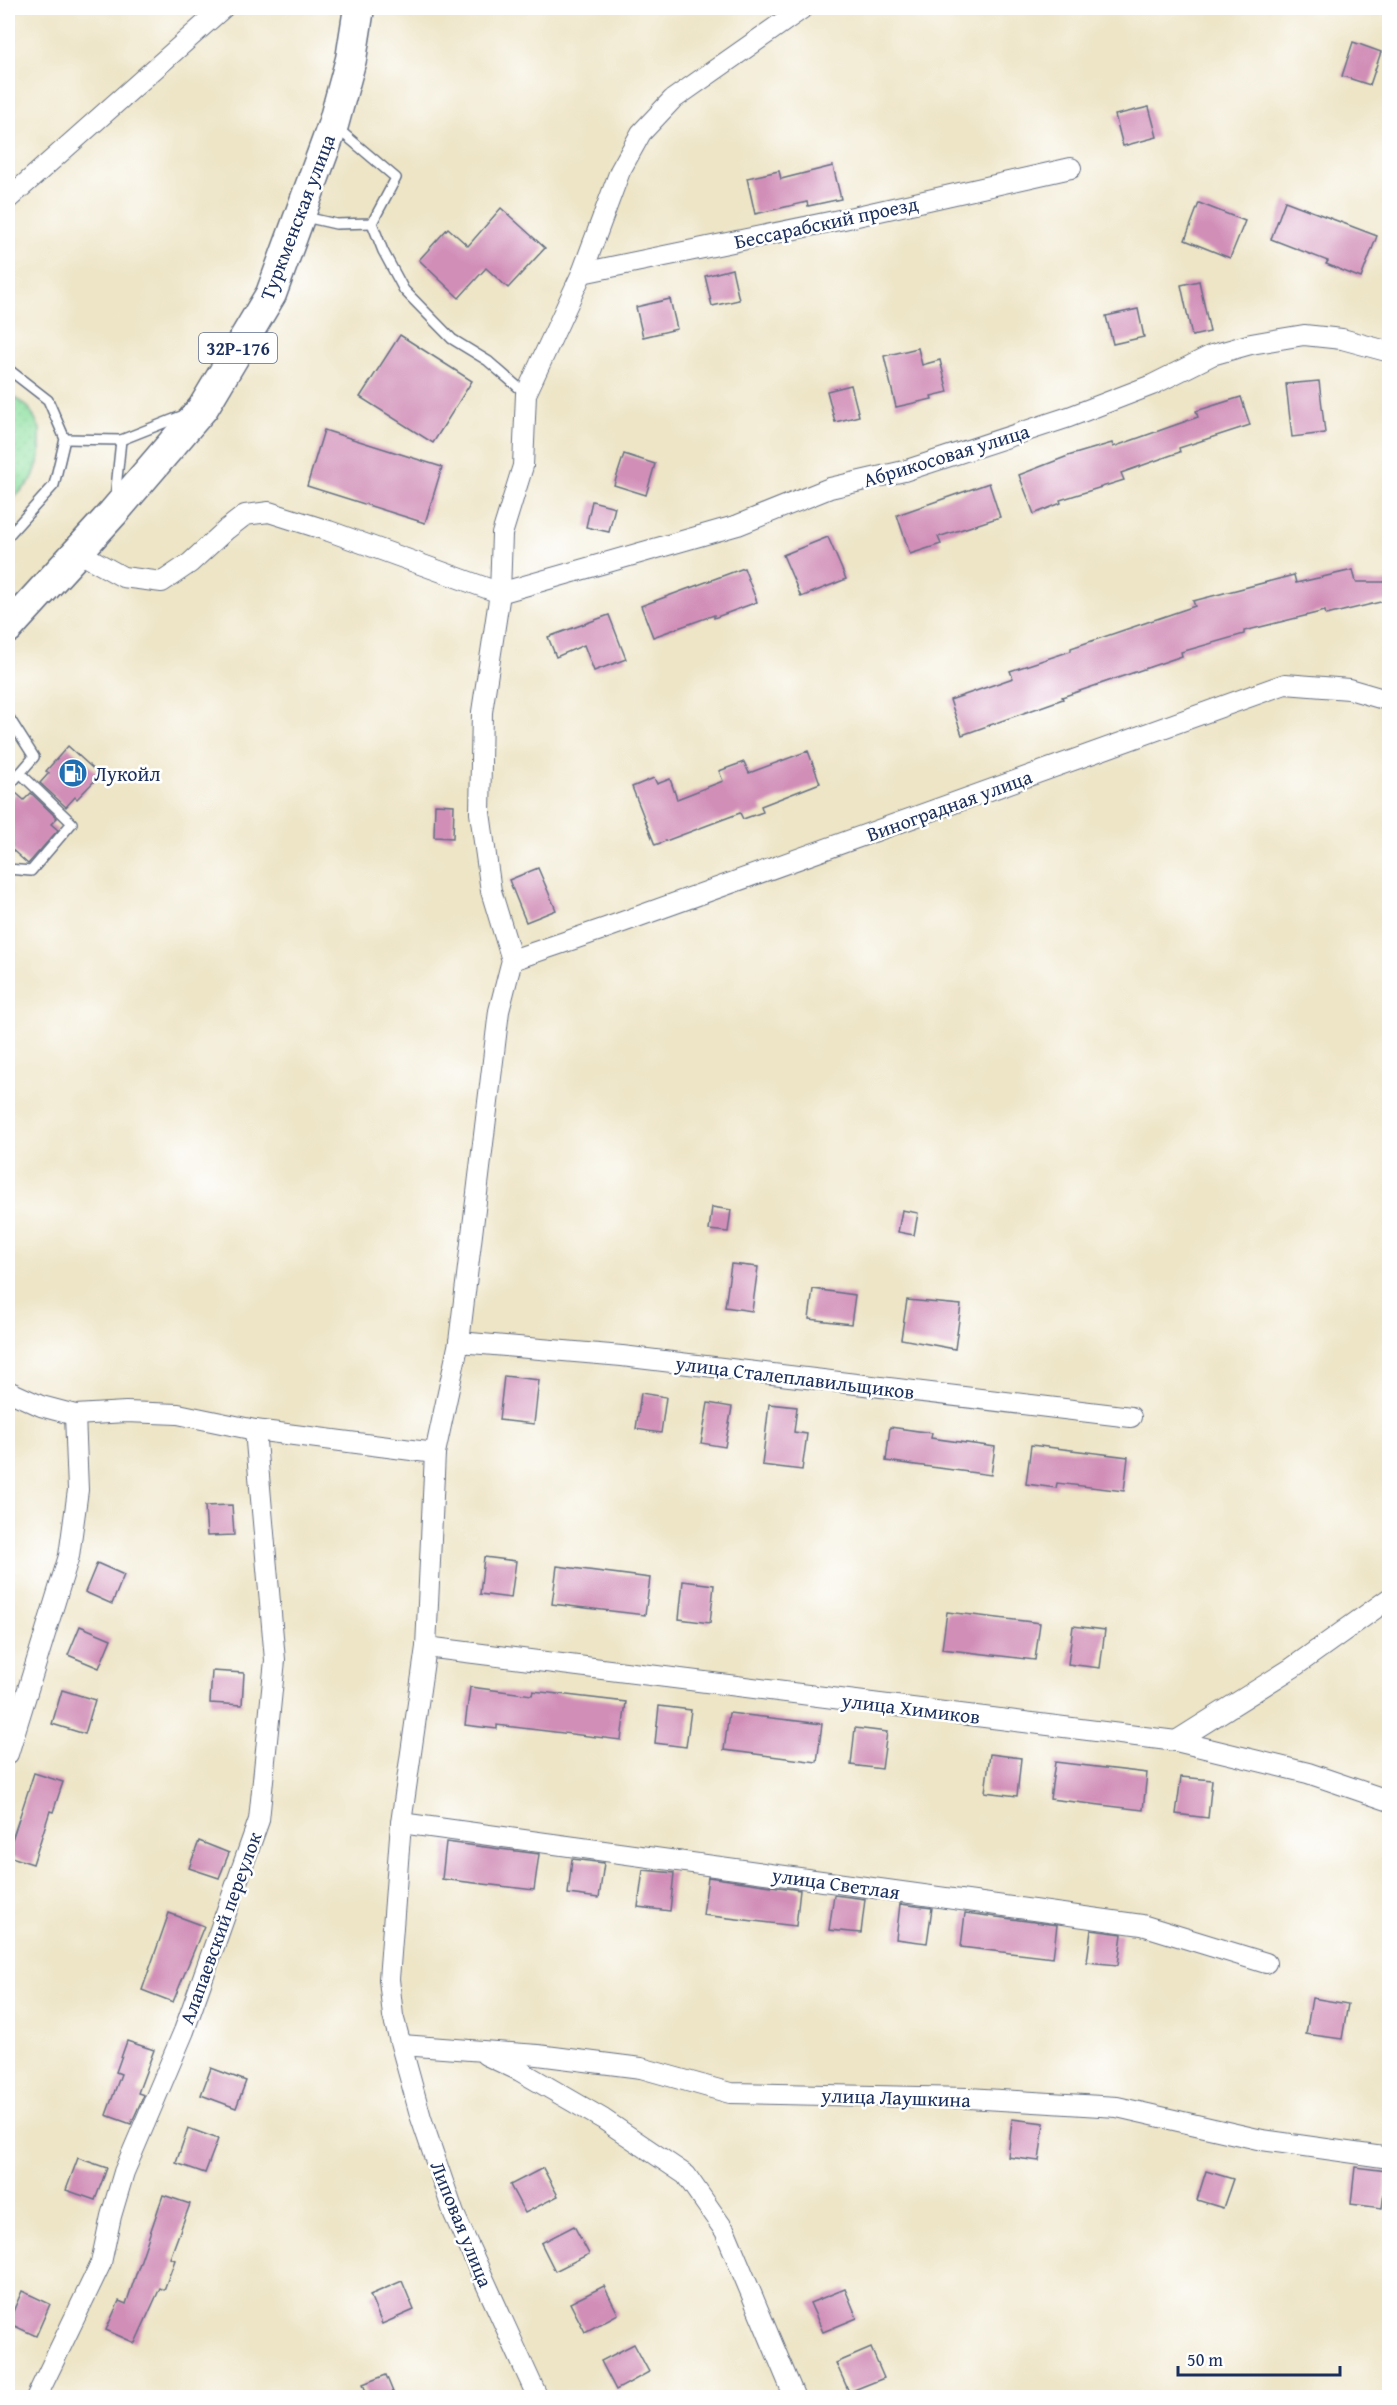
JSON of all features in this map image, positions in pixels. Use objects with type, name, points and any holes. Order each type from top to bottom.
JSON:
[{"type":"main road","name":"Туркменская улица","points":[[12,617],[78,552],[202,408],[271,294],[333,124],[351,59],[359,8]]},
{"type":"street","points":[[8,199],[223,8]]},
{"type":"street","points":[[512,960],[490,891],[480,813],[482,712],[500,593],[502,534],[523,466],[526,394],[582,273],[620,171],[641,134],[672,100],[802,8]]},
{"type":"street","name":"Бессарабский проезд","points":[[582,273],[844,219],[1071,168]]},
{"type":"street","name":"Абрикосовая улица","points":[[500,593],[738,525],[830,488],[904,471],[1036,428],[1152,385],[1212,355],[1251,344],[1304,335],[1342,339],[1389,352]]},
{"type":"street","points":[[78,552],[123,577],[162,582],[190,563],[245,515],[269,512],[329,531],[500,593]]},
{"type":"street","name":"Виноградная улица","points":[[512,960],[1285,684],[1349,690],[1389,701]]},
{"type":"street","name":"Липовая улица","points":[[512,960],[499,1011],[459,1342],[435,1453],[426,1647],[400,1823],[389,1979],[393,2016],[421,2118],[454,2214],[538,2397]]},
{"type":"street","name":"улица Сталеплавильщиков","points":[[459,1342],[622,1356],[1131,1417]]},
{"type":"street","points":[[8,1391],[41,1406],[75,1415],[126,1412],[178,1414],[255,1430],[435,1453]]},
{"type":"street","points":[[8,1754],[69,1556],[78,1490],[75,1415]]},
{"type":"street","name":"Алапаевский переулок","points":[[36,2397],[101,2263],[111,2216],[124,2172],[184,2031],[259,1820],[275,1660],[255,1430]]},
{"type":"street","points":[[1176,1741],[1292,1668],[1389,1598]]},
{"type":"street","name":"улица Химиков","points":[[426,1647],[1176,1741],[1308,1773],[1389,1801]]},
{"type":"street","name":"улица Светлая","points":[[400,1823],[1142,1925],[1266,1963]]},
{"type":"street","name":"улица Лаушкина","points":[[402,2045],[538,2055],[641,2068],[730,2092],[968,2098],[1117,2107],[1262,2140],[1389,2158]]},
{"type":"street","points":[[475,2050],[520,2071],[603,2119],[686,2175],[725,2231],[795,2397]]},
{"type":"lane","points":[[333,124],[396,178],[372,223],[383,251],[404,290],[452,339],[488,361],[526,394]]},
{"type":"lane","points":[[299,215],[336,224],[372,223]]},
{"type":"lane","points":[[8,369],[48,399],[65,440],[54,485],[8,536]]},
{"type":"lane","points":[[65,440],[121,440],[202,408]]},
{"type":"lane","points":[[113,513],[121,440]]},
{"type":"lane","points":[[8,716],[33,757],[8,787]]},
{"type":"lane","points":[[8,869],[31,871],[72,822],[20,773]]},
{"type":"green space","points":[[8,392],[29,408],[40,429],[40,457],[32,480],[8,504]]},
{"type":"building","points":[[1353,42],[1381,52],[1370,85],[1342,76]]},
{"type":"building","points":[[1149,107],[1157,137],[1123,146],[1115,115]]},
{"type":"building","points":[[833,166],[841,199],[808,206],[807,202],[755,214],[747,178],[779,171],[781,179]]},
{"type":"building","points":[[1285,201],[1377,236],[1361,278],[1326,264],[1328,261],[1271,239]]},
{"type":"building","points":[[1199,203],[1245,221],[1230,258],[1185,240]]},
{"type":"building","points":[[501,208],[545,248],[508,288],[486,268],[459,298],[419,260],[448,228],[468,246]]},
{"type":"building","points":[[732,269],[739,300],[712,306],[705,276]]},
{"type":"building","points":[[1199,281],[1210,332],[1192,336],[1181,285]]},
{"type":"building","points":[[670,299],[677,329],[643,337],[636,307]]},
{"type":"building","points":[[1138,309],[1144,337],[1113,344],[1106,316]]},
{"type":"building","points":[[400,335],[472,381],[433,443],[360,397]]},
{"type":"building","points":[[918,348],[922,365],[940,360],[948,392],[931,396],[932,399],[896,407],[884,356]]},
{"type":"building","points":[[1319,381],[1325,433],[1292,437],[1286,384]]},
{"type":"building","points":[[851,385],[859,416],[835,422],[827,391]]},
{"type":"building","points":[[1241,397],[1250,425],[1179,448],[1180,452],[1121,473],[1124,480],[1060,500],[1061,503],[1034,514],[1019,475],[1068,456],[1112,443],[1113,447],[1198,417],[1196,411]]},
{"type":"building","points":[[324,430],[442,467],[425,523],[307,486]]},
{"type":"building","points":[[624,454],[655,464],[646,495],[614,485]]},
{"type":"building","points":[[989,483],[1000,517],[938,537],[941,544],[910,554],[897,515]]},
{"type":"building","points":[[592,501],[615,507],[609,532],[586,527]]},
{"type":"building","points":[[828,537],[846,579],[801,597],[783,555]]},
{"type":"building","points":[[744,568],[757,602],[653,637],[641,606]]},
{"type":"building","points":[[1353,570],[1356,582],[1389,582],[1389,600],[1326,615],[1325,611],[1244,631],[1244,634],[1181,652],[1182,656],[1062,697],[1063,699],[962,735],[950,700],[1013,678],[1010,671],[1195,606],[1193,601],[1294,575],[1296,583]]},
{"type":"building","points":[[609,615],[626,659],[594,671],[584,645],[556,657],[548,637]]},
{"type":"building","name":"Лукойл","points":[[68,746],[100,775],[66,807],[40,783],[49,773],[46,771]]},
{"type":"building","points":[[808,751],[820,783],[761,806],[763,812],[743,819],[740,813],[655,845],[632,787],[654,778],[657,784],[670,779],[677,799],[723,781],[719,771],[744,762],[749,773]]},
{"type":"building","points":[[16,793],[24,800],[31,793],[57,818],[51,824],[58,830],[28,864],[8,846],[8,803]]},
{"type":"building","points":[[435,804],[454,805],[453,838],[434,837]]},
{"type":"building","points":[[538,868],[556,910],[526,922],[509,880]]},
{"type":"building","points":[[712,1207],[731,1210],[728,1232],[709,1230]]},
{"type":"building","points":[[902,1210],[918,1213],[914,1235],[898,1232]]},
{"type":"building","points":[[731,1264],[758,1267],[752,1311],[725,1307]]},
{"type":"building","points":[[813,1289],[855,1295],[851,1324],[809,1319]]},
{"type":"building","points":[[907,1300],[961,1305],[955,1349],[901,1339]]},
{"type":"building","points":[[504,1376],[539,1380],[534,1424],[499,1420]]},
{"type":"building","points":[[641,1393],[666,1397],[661,1433],[636,1429]]},
{"type":"building","points":[[708,1403],[732,1407],[725,1447],[701,1443]]},
{"type":"building","points":[[769,1404],[797,1407],[794,1432],[807,1434],[802,1470],[762,1465]]},
{"type":"building","points":[[890,1427],[932,1433],[931,1438],[995,1447],[991,1475],[886,1461]]},
{"type":"building","points":[[1031,1445],[1128,1457],[1124,1491],[1057,1483],[1056,1488],[1026,1484]]},
{"type":"building","points":[[232,1505],[234,1535],[207,1536],[205,1506]]},
{"type":"building","points":[[484,1557],[516,1561],[511,1598],[480,1594]]},
{"type":"building","points":[[97,1563],[124,1575],[112,1604],[85,1592]]},
{"type":"building","points":[[557,1566],[650,1578],[645,1615],[552,1604]]},
{"type":"building","points":[[683,1581],[714,1585],[710,1623],[679,1619]]},
{"type":"building","points":[[947,1612],[1040,1623],[1035,1660],[942,1649]]},
{"type":"building","points":[[80,1626],[111,1639],[99,1668],[68,1655]]},
{"type":"building","points":[[1073,1626],[1105,1630],[1100,1668],[1068,1664]]},
{"type":"building","points":[[212,1671],[244,1673],[242,1705],[210,1703]]},
{"type":"building","points":[[470,1687],[532,1695],[533,1691],[626,1702],[621,1740],[497,1725],[497,1729],[465,1725]]},
{"type":"building","points":[[62,1690],[95,1700],[85,1734],[52,1724]]},
{"type":"building","points":[[659,1706],[691,1710],[686,1747],[655,1743]]},
{"type":"building","points":[[729,1713],[822,1724],[817,1762],[724,1750]]},
{"type":"building","points":[[855,1728],[887,1732],[882,1769],[851,1765]]},
{"type":"building","points":[[990,1754],[1021,1758],[1017,1796],[985,1792]]},
{"type":"building","points":[[1055,1762],[1147,1773],[1143,1810],[1050,1799]]},
{"type":"building","points":[[34,1773],[63,1782],[53,1812],[50,1811],[33,1864],[8,1856],[8,1852]]},
{"type":"building","points":[[1181,1777],[1212,1780],[1208,1818],[1176,1814]]},
{"type":"building","points":[[199,1841],[229,1853],[219,1878],[189,1868]]},
{"type":"building","points":[[446,1842],[539,1854],[534,1890],[442,1879]]},
{"type":"building","points":[[572,1859],[604,1863],[599,1898],[568,1894]]},
{"type":"building","points":[[643,1870],[674,1873],[670,1911],[638,1907]]},
{"type":"building","points":[[708,1877],[800,1890],[796,1926],[703,1915]]},
{"type":"building","points":[[834,1895],[865,1899],[861,1933],[829,1930]]},
{"type":"building","points":[[900,1904],[932,1908],[927,1943],[896,1939]]},
{"type":"building","points":[[169,1913],[204,1926],[173,2002],[142,1990]]},
{"type":"building","points":[[965,1913],[1057,1925],[1053,1958],[961,1947]]},
{"type":"building","points":[[1091,1930],[1122,1934],[1118,1965],[1087,1962]]},
{"type":"building","points":[[1312,1998],[1348,2004],[1342,2039],[1306,2034]]},
{"type":"building","points":[[127,2041],[154,2050],[138,2093],[144,2095],[131,2124],[106,2115],[121,2074],[116,2072]]},
{"type":"building","points":[[211,2068],[246,2081],[236,2108],[201,2095]]},
{"type":"building","points":[[1012,2119],[1044,2123],[1039,2161],[1008,2157]]},
{"type":"building","points":[[188,2128],[218,2139],[205,2173],[176,2163]]},
{"type":"building","points":[[78,2158],[107,2168],[95,2200],[66,2190]]},
{"type":"building","points":[[1355,2167],[1387,2171],[1382,2208],[1351,2204]]},
{"type":"building","points":[[543,2168],[558,2196],[525,2213],[510,2185]]},
{"type":"building","points":[[1206,2171],[1233,2179],[1223,2208],[1197,2200]]},
{"type":"building","points":[[163,2195],[190,2204],[170,2258],[175,2260],[164,2290],[160,2288],[135,2343],[106,2330],[119,2301],[126,2304]]},
{"type":"building","points":[[574,2226],[589,2254],[555,2271],[541,2243]]},
{"type":"building","points":[[402,2281],[414,2310],[382,2324],[370,2295]]},
{"type":"building","points":[[604,2286],[618,2314],[585,2332],[570,2303]]},
{"type":"building","points":[[845,2289],[857,2318],[823,2332],[810,2303]]},
{"type":"building","points":[[22,2291],[50,2304],[36,2336],[8,2323]]},
{"type":"building","points":[[634,2344],[649,2372],[616,2390],[601,2361]]},
{"type":"building","points":[[871,2348],[884,2378],[849,2392],[836,2363]]},
{"type":"building","points":[[386,2375],[395,2397],[368,2397],[363,2384]]},
{"type":"place","name":"Лукойл","points":[[73,773]]}]
